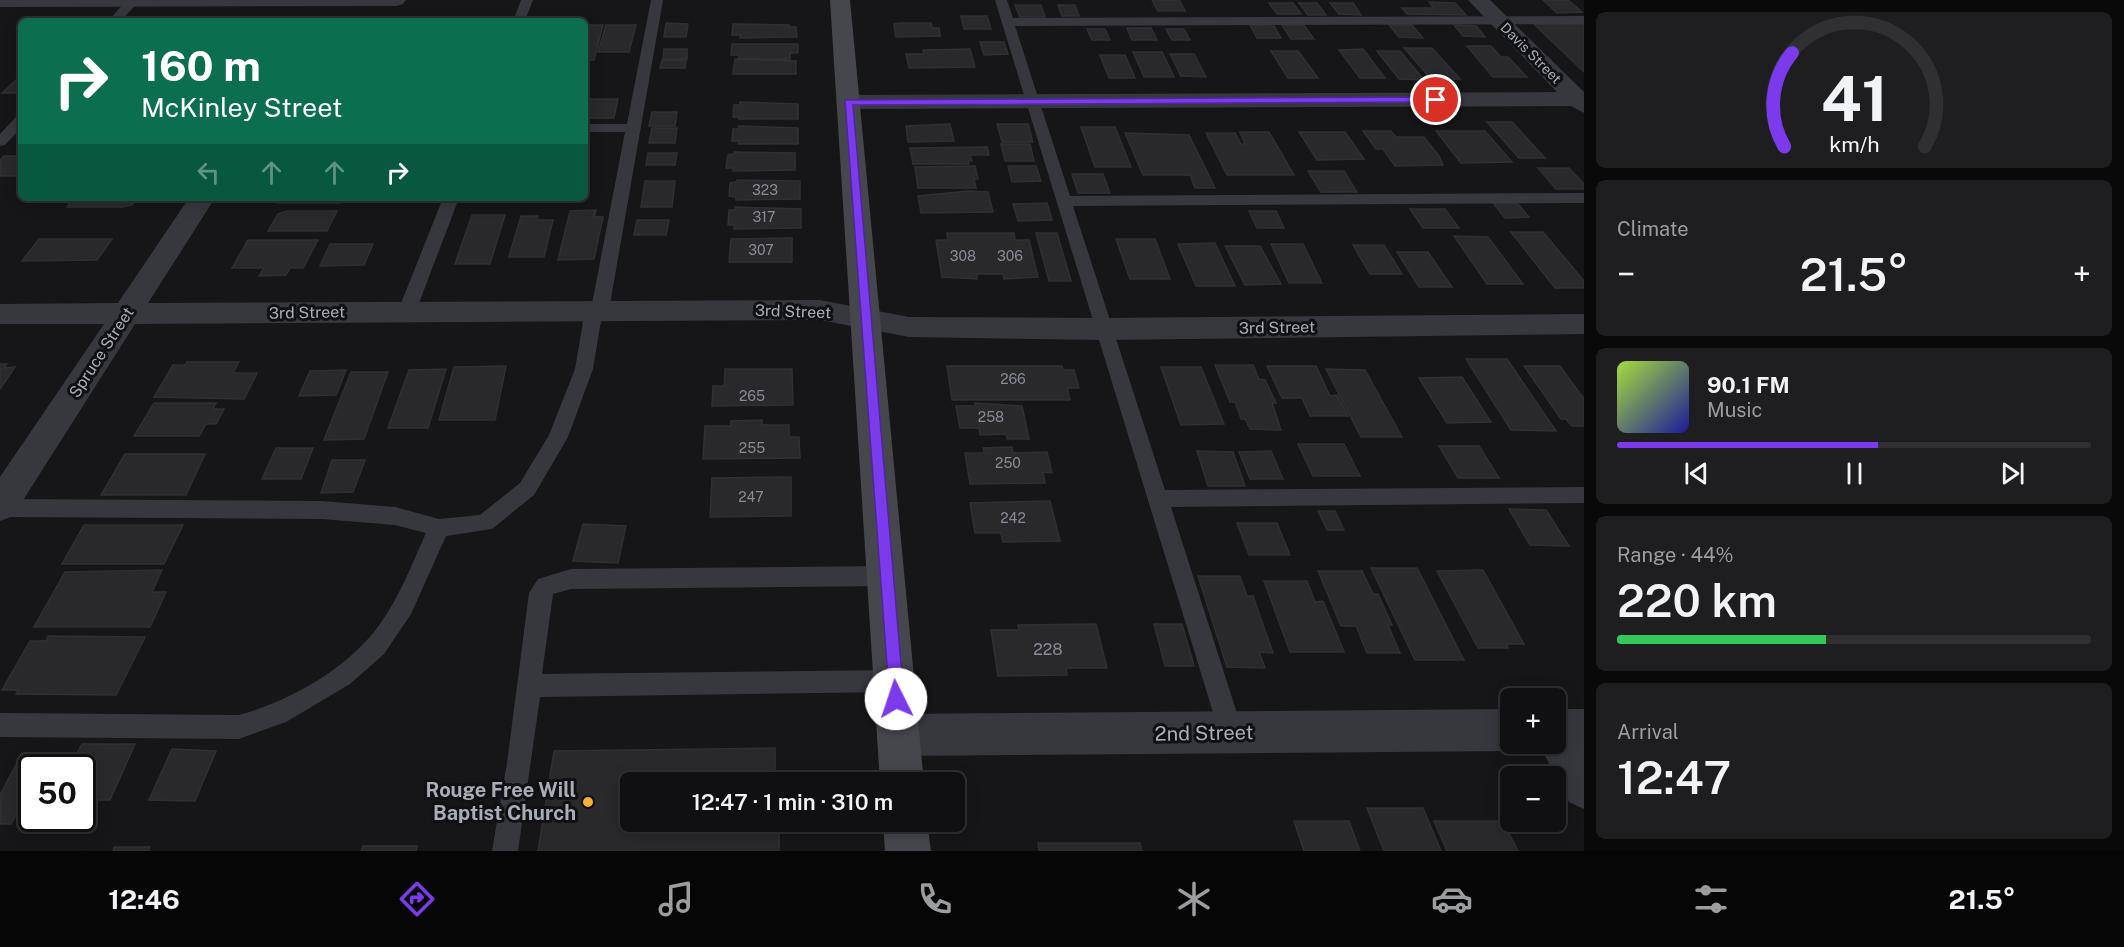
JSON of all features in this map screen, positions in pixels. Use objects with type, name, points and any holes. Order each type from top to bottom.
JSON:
[{"type":"main road","points":[[840,0],[901,772]]},
{"type":"main road","points":[[906,832],[908,851]]},
{"type":"street","points":[[319,18],[326,0]]},
{"type":"street","points":[[0,1],[396,0]]},
{"type":"street","name":"Davis Street","points":[[1478,0],[1582,102]]},
{"type":"street","points":[[848,102],[1582,102]]},
{"type":"street","name":"Spruce Street","points":[[0,507],[200,201]]},
{"type":"street","name":"3rd Street","points":[[0,314],[820,309],[909,327],[1102,329],[1584,324]]},
{"type":"street","points":[[1566,729],[1584,729]]},
{"type":"street","name":"2nd Street","points":[[898,735],[1500,730]]},
{"type":"street","points":[[1566,754],[1584,787]]},
{"type":"lane","points":[[520,18],[527,0]]},
{"type":"lane","points":[[0,507],[322,510],[395,516],[439,528],[485,523],[527,489],[558,437],[584,369],[634,128],[657,0]]},
{"type":"lane","points":[[1001,0],[1102,329],[1231,732]]},
{"type":"lane","points":[[117,18],[133,1]]},
{"type":"lane","points":[[1008,22],[1584,20]]},
{"type":"lane","points":[[0,142],[18,123]]},
{"type":"lane","points":[[588,128],[634,128]]},
{"type":"lane","points":[[1063,201],[1584,198]]},
{"type":"lane","points":[[407,311],[449,201]]},
{"type":"lane","points":[[1157,499],[1584,495]]},
{"type":"lane","points":[[0,725],[239,727],[260,723],[293,706],[362,661],[387,633],[439,528]]},
{"type":"lane","points":[[505,851],[530,686],[540,593],[546,586],[558,581],[886,576]]},
{"type":"lane","points":[[530,686],[894,681]]},
{"type":"building","points":[[1152,0],[1179,0],[1185,11],[1158,11]]},
{"type":"building","points":[[1543,0],[1568,0],[1582,12],[1557,13]]},
{"type":"building","points":[[1429,2],[1455,3],[1466,15],[1407,14],[1402,8],[1434,8]]},
{"type":"building","points":[[1269,3],[1293,3],[1301,14],[1277,14]]},
{"type":"building","points":[[1299,3],[1317,3],[1326,15],[1308,15]]},
{"type":"building","points":[[1330,3],[1353,3],[1361,15],[1339,14]]},
{"type":"building","points":[[1015,5],[1041,5],[1045,17],[1020,17]]},
{"type":"building","points":[[1058,5],[1075,5],[1079,16],[1062,16]]},
{"type":"building","points":[[961,16],[987,16],[991,29],[964,29]]},
{"type":"building","points":[[666,23],[688,24],[686,37],[664,37]]},
{"type":"building","points":[[931,23],[932,28],[939,28],[940,36],[896,37],[894,24]]},
{"type":"building","points":[[733,24],[789,25],[789,27],[796,27],[797,37],[740,38],[741,35],[732,35]]},
{"type":"building","points":[[1534,24],[1584,24],[1584,72]]},
{"type":"building","points":[[588,25],[603,25],[594,60],[588,60]]},
{"type":"building","points":[[606,25],[636,25],[629,52],[598,52]]},
{"type":"building","points":[[1250,25],[1274,26],[1281,38],[1257,38]]},
{"type":"building","points":[[1282,25],[1304,25],[1314,39],[1291,39]]},
{"type":"building","points":[[1389,25],[1412,25],[1423,38],[1399,37]]},
{"type":"building","points":[[1454,25],[1476,26],[1485,37],[1463,36]]},
{"type":"building","points":[[1127,28],[1151,28],[1157,40],[1132,40]]},
{"type":"building","points":[[1087,29],[1105,29],[1110,40],[1092,40]]},
{"type":"building","points":[[1166,29],[1184,29],[1190,40],[1172,40]]},
{"type":"building","points":[[980,42],[1004,42],[1008,54],[984,55]]},
{"type":"building","points":[[732,44],[798,44],[798,53],[790,53],[790,59],[739,59],[739,55],[731,55]]},
{"type":"building","points":[[1467,46],[1491,46],[1501,57],[1508,57],[1527,77],[1493,77]]},
{"type":"building","points":[[1404,48],[1432,48],[1460,79],[1431,79]]},
{"type":"building","points":[[664,49],[687,49],[687,59],[663,59]]},
{"type":"building","points":[[970,49],[975,67],[909,68],[906,54],[924,54],[923,50]]},
{"type":"building","points":[[1363,49],[1385,78],[1360,78],[1339,50]]},
{"type":"building","points":[[1271,51],[1298,51],[1318,78],[1288,78]]},
{"type":"building","points":[[1377,51],[1400,51],[1424,80],[1399,79]]},
{"type":"building","points":[[1133,52],[1162,52],[1174,77],[1144,77]]},
{"type":"building","points":[[1170,54],[1194,54],[1206,77],[1181,76]]},
{"type":"building","points":[[1100,55],[1125,55],[1135,78],[1109,78]]},
{"type":"building","points":[[735,59],[796,61],[796,74],[733,74]]},
{"type":"building","points":[[662,60],[686,60],[685,68],[660,68]]},
{"type":"building","points":[[16,80],[18,80],[18,93],[2,93]]},
{"type":"building","points":[[588,99],[618,99],[614,118],[588,118]]},
{"type":"building","points":[[740,102],[798,104],[798,119],[739,119],[739,117],[733,117],[734,105],[740,105]]},
{"type":"building","points":[[652,112],[677,112],[675,126],[649,126]]},
{"type":"building","points":[[1487,122],[1512,122],[1545,158],[1519,158]]},
{"type":"building","points":[[950,124],[954,141],[908,142],[906,126]]},
{"type":"building","points":[[997,124],[1028,124],[1033,142],[1002,142]]},
{"type":"building","points":[[739,126],[798,128],[798,144],[738,144],[739,141],[732,141],[733,129],[739,129]]},
{"type":"building","points":[[1081,127],[1115,127],[1131,167],[1095,167]]},
{"type":"building","points":[[652,128],[677,128],[675,143],[649,143]]},
{"type":"building","points":[[1363,131],[1391,131],[1396,137],[1424,137],[1443,165],[1395,166],[1383,149],[1376,149]]},
{"type":"building","points":[[1436,131],[1485,131],[1512,162],[1461,163]]},
{"type":"building","points":[[1240,132],[1269,132],[1294,175],[1227,175],[1206,133],[1235,133],[1241,144],[1245,144]]},
{"type":"building","points":[[1299,132],[1345,132],[1364,159],[1317,160]]},
{"type":"building","points":[[1125,133],[1189,135],[1215,188],[1195,188],[1190,175],[1143,175]]},
{"type":"building","points":[[1001,144],[1030,144],[1034,161],[1005,161]]},
{"type":"building","points":[[987,147],[989,155],[970,155],[972,161],[968,161],[969,164],[913,164],[910,148]]},
{"type":"building","points":[[734,152],[795,153],[795,170],[733,171],[734,168],[726,168],[728,155]]},
{"type":"building","points":[[648,153],[677,153],[675,165],[646,165]]},
{"type":"building","points":[[4,156],[18,156],[17,176],[0,176],[0,160]]},
{"type":"building","points":[[975,166],[978,179],[974,179],[976,188],[918,188],[915,167]]},
{"type":"building","points":[[1008,166],[1036,166],[1041,181],[1012,182]]},
{"type":"building","points":[[1538,168],[1569,168],[1584,184],[1584,189],[1556,189]]},
{"type":"building","points":[[1308,171],[1344,171],[1357,192],[1321,192]]},
{"type":"building","points":[[1072,174],[1103,174],[1110,193],[1078,193]]},
{"type":"building","points":[[737,180],[800,181],[800,199],[736,200],[736,197],[729,196],[730,183],[737,182]]},
{"type":"building","points":[[645,181],[675,181],[672,207],[641,207]]},
{"type":"building","points":[[968,191],[988,192],[993,212],[921,213],[918,196]]},
{"type":"building","points":[[71,201],[135,201],[132,205],[122,207],[67,207]]},
{"type":"building","points":[[274,201],[341,201],[340,203]]},
{"type":"building","points":[[1047,203],[1052,220],[1018,221],[1013,204]]},
{"type":"building","points":[[1493,203],[1517,203],[1529,217],[1505,218]]},
{"type":"building","points":[[735,207],[801,209],[801,228],[734,229],[735,225],[728,225],[729,210],[736,210]]},
{"type":"building","points":[[1410,209],[1445,209],[1459,228],[1423,228]]},
{"type":"building","points":[[596,210],[594,217],[603,217],[594,259],[558,260],[570,211]]},
{"type":"building","points":[[287,211],[337,211],[327,231],[268,231],[278,214]]},
{"type":"building","points":[[1249,211],[1276,211],[1284,228],[1257,228]]},
{"type":"building","points":[[472,215],[505,215],[490,264],[455,264]]},
{"type":"building","points":[[521,216],[538,216],[537,220],[553,220],[544,257],[509,257]]},
{"type":"building","points":[[637,220],[669,220],[666,235],[634,235]]},
{"type":"building","points":[[1511,232],[1543,232],[1584,281],[1584,288],[1555,288]]},
{"type":"building","points":[[947,233],[1014,233],[1015,240],[1029,240],[1038,277],[1004,279],[1003,274],[977,274],[977,279],[942,277],[936,240],[948,240]]},
{"type":"building","points":[[1036,233],[1057,233],[1071,281],[1049,281]]},
{"type":"building","points":[[1454,236],[1488,237],[1523,284],[1487,284]]},
{"type":"building","points":[[792,238],[792,262],[729,262],[731,239]]},
{"type":"building","points":[[39,239],[112,239],[97,260],[22,261]]},
{"type":"building","points":[[1116,239],[1155,239],[1170,279],[1130,279]]},
{"type":"building","points":[[248,240],[318,240],[303,268],[290,268],[286,275],[259,276],[264,268],[232,268]]},
{"type":"building","points":[[1215,243],[1235,286],[1196,286],[1178,244]]},
{"type":"building","points":[[330,244],[373,244],[364,265],[320,266]]},
{"type":"building","points":[[1271,244],[1303,244],[1322,283],[1289,283]]},
{"type":"building","points":[[1353,245],[1384,245],[1402,274],[1370,274]]},
{"type":"building","points":[[1225,246],[1260,246],[1281,284],[1245,285]]},
{"type":"building","points":[[1397,252],[1428,252],[1452,287],[1419,287]]},
{"type":"building","points":[[1466,359],[1507,359],[1556,431],[1511,430]]},
{"type":"building","points":[[187,362],[239,362],[233,373],[257,373],[244,399],[154,397],[173,365],[185,365]]},
{"type":"building","points":[[0,364],[7,364],[4,368],[15,367],[0,389]]},
{"type":"building","points":[[1215,365],[1253,365],[1259,379],[1265,380],[1276,403],[1272,403],[1281,430],[1250,429],[1245,419],[1241,419],[1235,402],[1230,402]]},
{"type":"building","points":[[506,366],[495,420],[439,420],[454,367]]},
{"type":"building","points":[[947,366],[1062,366],[1063,370],[1074,370],[1079,388],[1067,388],[1070,400],[952,400]]},
{"type":"building","points":[[1267,366],[1316,366],[1330,396],[1337,395],[1348,416],[1310,416],[1302,398],[1282,398]]},
{"type":"building","points":[[1524,366],[1560,366],[1584,399],[1584,426],[1572,426],[1566,419],[1561,419]]},
{"type":"building","points":[[1161,367],[1201,367],[1224,424],[1181,425]]},
{"type":"building","points":[[446,369],[428,428],[388,428],[409,370]]},
{"type":"building","points":[[725,369],[792,369],[793,405],[712,406],[713,386],[724,386]]},
{"type":"building","points":[[1326,369],[1365,370],[1402,437],[1361,437]]},
{"type":"building","points":[[346,370],[336,395],[299,396],[310,371]]},
{"type":"building","points":[[351,372],[388,372],[364,439],[324,440]]},
{"type":"building","points":[[1462,377],[1491,422],[1447,423],[1419,378]]},
{"type":"building","points":[[154,403],[216,403],[213,409],[224,409],[216,424],[206,424],[199,436],[134,436]]},
{"type":"building","points":[[975,403],[1022,406],[1029,439],[1007,439],[1006,434],[980,435],[979,428],[960,428],[956,406],[975,406]]},
{"type":"building","points":[[762,420],[762,425],[789,425],[789,437],[799,437],[800,458],[703,459],[705,426],[731,426],[731,421]]},
{"type":"building","points":[[1298,444],[1344,444],[1360,476],[1313,476]]},
{"type":"building","points":[[1439,446],[1479,446],[1499,478],[1458,478]]},
{"type":"building","points":[[1012,447],[1013,453],[1047,452],[1052,473],[1043,472],[1045,483],[970,484],[965,453],[984,453],[983,448]]},
{"type":"building","points":[[276,448],[313,448],[301,479],[262,479]]},
{"type":"building","points":[[1197,451],[1233,452],[1245,486],[1208,486]]},
{"type":"building","points":[[1271,451],[1283,479],[1250,479],[1239,452]]},
{"type":"building","points":[[125,454],[205,454],[186,495],[101,495]]},
{"type":"building","points":[[332,460],[365,460],[353,492],[321,493]]},
{"type":"building","points":[[791,477],[791,516],[710,517],[712,478]]},
{"type":"building","points":[[1050,501],[1060,541],[1003,542],[1001,533],[975,533],[970,503]]},
{"type":"building","points":[[1509,509],[1546,510],[1569,546],[1530,545]]},
{"type":"building","points":[[1318,511],[1335,511],[1344,530],[1327,530]]},
{"type":"building","points":[[1237,523],[1277,523],[1290,555],[1249,555]]},
{"type":"building","points":[[583,524],[626,526],[618,563],[573,561]]},
{"type":"building","points":[[84,525],[183,525],[164,564],[62,564]]},
{"type":"building","points":[[1371,568],[1417,568],[1464,660],[1415,660]]},
{"type":"building","points":[[162,570],[152,592],[166,592],[150,627],[34,627],[65,572]]},
{"type":"building","points":[[1483,570],[1524,644],[1506,644],[1508,648],[1478,648],[1437,571]]},
{"type":"building","points":[[1318,571],[1362,571],[1373,594],[1378,594],[1392,625],[1388,625],[1400,653],[1367,653],[1356,626],[1341,626]]},
{"type":"building","points":[[1198,576],[1240,576],[1247,596],[1253,596],[1273,653],[1259,652],[1265,668],[1227,667]]},
{"type":"building","points":[[1264,581],[1307,581],[1315,602],[1323,601],[1344,652],[1290,652]]},
{"type":"building","points":[[1096,624],[1107,668],[1066,668],[1067,675],[998,676],[991,630],[1019,630],[1018,625]]},
{"type":"building","points":[[1154,624],[1182,624],[1194,666],[1165,666]]},
{"type":"building","points":[[48,636],[145,637],[116,695],[16,694],[19,690],[2,690],[30,641],[46,641]]},
{"type":"building","points":[[82,744],[135,744],[110,800],[96,800],[96,754],[77,754]]},
{"type":"building","name":"Rouge Free Will Baptist Church","points":[[775,748],[775,772],[620,772],[620,832],[779,832],[779,851],[538,851],[554,751]]},
{"type":"building","points":[[172,749],[216,751],[195,801],[149,800]]},
{"type":"building","points":[[22,753],[47,753],[47,754]]},
{"type":"building","points":[[18,761],[18,811],[11,824],[0,824],[0,795]]},
{"type":"building","points":[[1367,808],[1423,808],[1441,851],[1384,851]]},
{"type":"building","points":[[1294,821],[1349,821],[1360,851],[1304,851]]},
{"type":"building","points":[[1434,821],[1500,821],[1500,832],[1508,832],[1518,851],[1447,851]]},
{"type":"building","points":[[1038,843],[1140,843],[1142,851],[1039,851]]},
{"type":"building","points":[[363,846],[417,846],[416,851],[361,851]]},
{"type":"building","points":[[114,847],[150,847],[149,851],[113,851]]},
{"type":"place","name":"Rouge Free Will Baptist Church","points":[[588,802]]},
{"type":"route","points":[[896,699],[848,102],[1436,100]]}]
